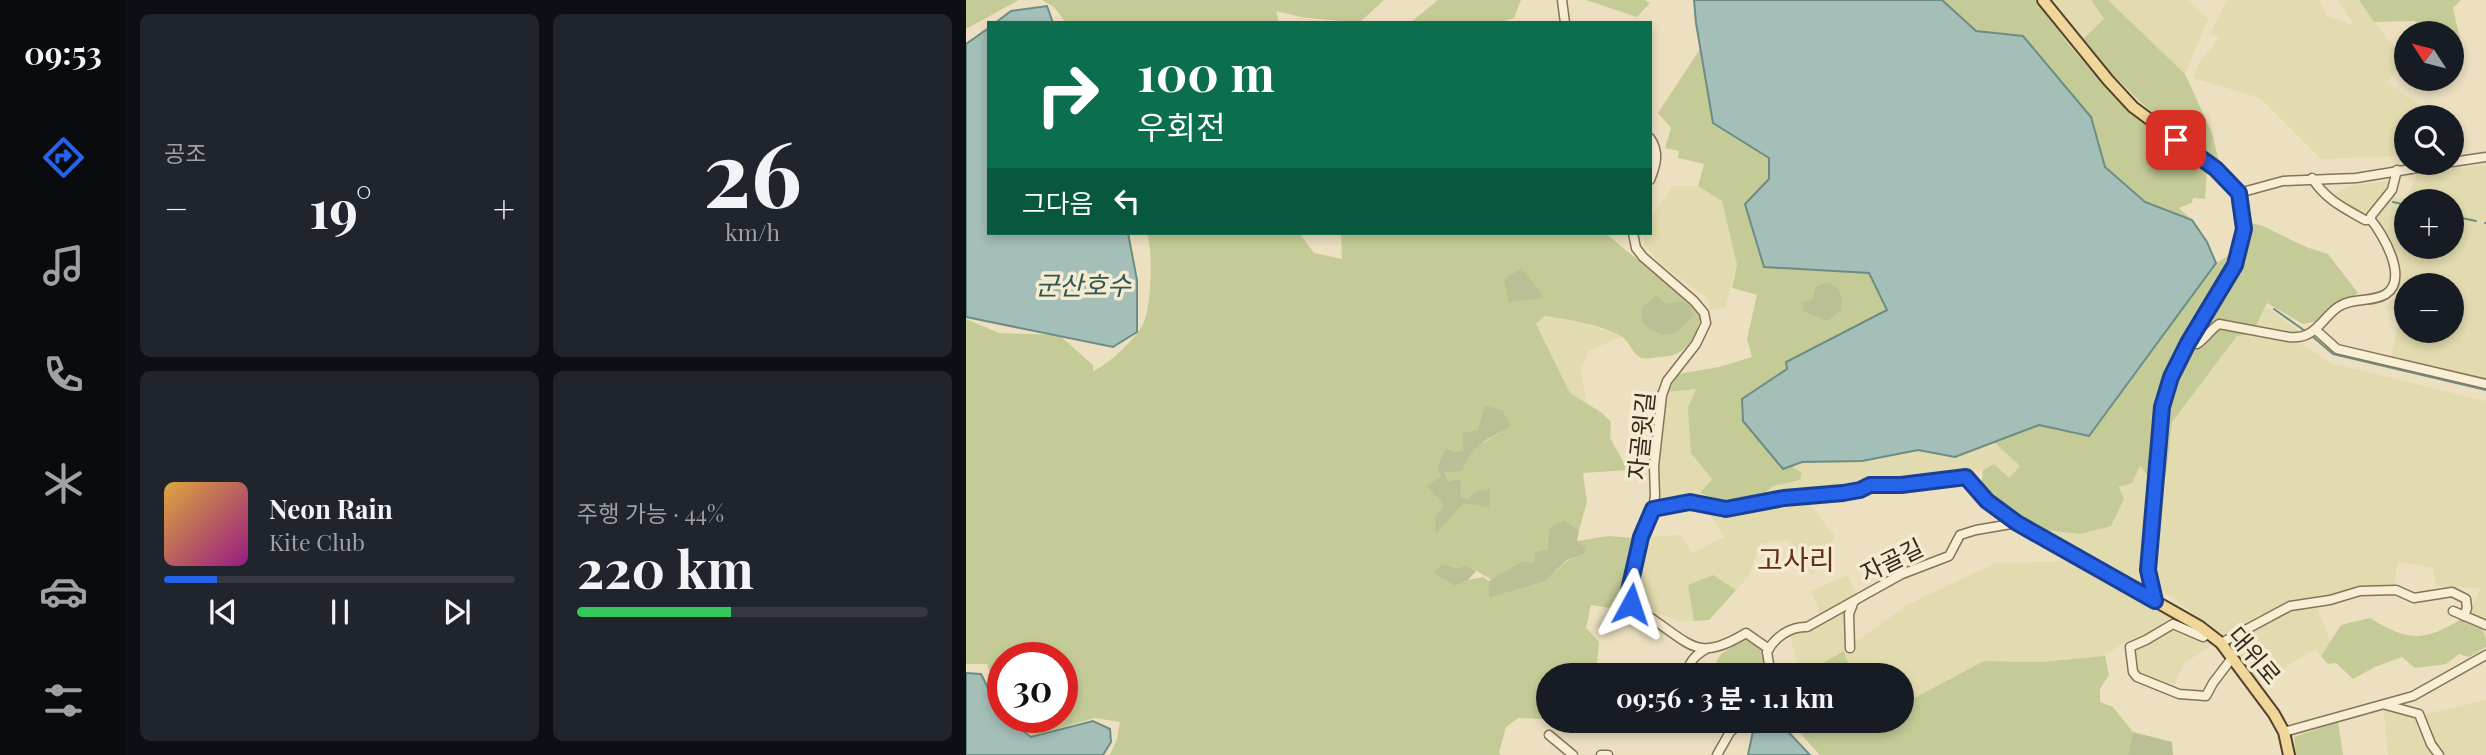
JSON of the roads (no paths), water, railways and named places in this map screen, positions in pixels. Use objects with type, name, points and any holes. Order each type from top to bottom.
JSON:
[{"type":"main road","points":[[2043,0],[2099,70],[2133,107],[2216,169],[2239,193],[2244,229],[2235,265],[2188,343],[2171,377],[2162,407],[2148,570],[2155,601]]},
{"type":"main road","name":"대위로","points":[[2155,601],[2199,626],[2221,643],[2274,714],[2284,732],[2289,755]]},
{"type":"street","points":[[1562,0],[1565,21]]},
{"type":"street","points":[[1652,141],[1657,148],[1657,157],[1652,173]]},
{"type":"street","points":[[2464,160],[2486,158]]},
{"type":"street","points":[[2239,193],[2262,185],[2312,178],[2356,178],[2394,171]]},
{"type":"street","points":[[2188,343],[2197,344],[2219,324],[2289,337],[2311,332],[2341,305],[2385,295],[2391,288],[2395,269],[2386,243],[2371,216],[2392,190],[2396,175]]},
{"type":"street","points":[[2312,178],[2319,190],[2337,205],[2365,220],[2371,220]]},
{"type":"street","name":"자골윗길","points":[[1633,235],[1636,247],[1643,257],[1694,301],[1704,313],[1706,323],[1696,344],[1667,381],[1661,395],[1653,509],[1641,537],[1628,595],[1637,612],[1656,621],[1677,638],[1706,649]]},
{"type":"street","points":[[2311,332],[2337,349],[2486,384]]},
{"type":"street","points":[[1653,509],[1690,502],[1726,509],[1784,498],[1843,493],[1870,485],[1901,485],[1966,477],[1987,501],[2017,523],[2155,601]]},
{"type":"street","name":"자골길","points":[[1769,649],[1777,638],[1800,627],[1807,627],[1902,574],[1949,556],[1960,535],[2017,523]]},
{"type":"street","points":[[2221,643],[2290,606],[2360,592],[2396,590],[2414,598],[2452,592],[2466,599],[2464,616]]},
{"type":"street","points":[[1850,648],[1849,614],[1854,601]]},
{"type":"street","points":[[2453,611],[2486,625]]},
{"type":"street","points":[[2208,634],[2203,637],[2172,624],[2130,647],[2133,672],[2137,677],[2179,694],[2206,696],[2232,659]]},
{"type":"street","points":[[1690,663],[1696,654],[1706,649],[1726,646],[1746,634],[1769,649],[1768,663]]},
{"type":"street","points":[[2284,732],[2413,696],[2486,655]]},
{"type":"street","points":[[2383,704],[2419,714],[2431,744],[2439,755]]},
{"type":"street","points":[[1717,755],[1729,733]]},
{"type":"street","points":[[1549,735],[1573,755]]},
{"type":"street","points":[[1601,755],[1608,755]]},
{"type":"water","points":[[1694,0],[1942,0],[1976,31],[2023,36],[2091,117],[2105,167],[2145,202],[2192,220],[2207,242],[2216,263],[2089,436],[2039,425],[1955,457],[1918,450],[1862,461],[1802,462],[1783,469],[1743,421],[1742,399],[1787,369],[1786,362],[1887,310],[1869,273],[1764,267],[1745,204],[1769,179],[1769,158],[1713,123]]},
{"type":"water","points":[[1047,6],[1052,21],[998,21],[1011,11]]},
{"type":"water","name":"군산호수","points":[[987,29],[987,235],[1128,235],[1137,280],[1137,332],[1113,347],[966,317],[966,44]]},
{"type":"water","points":[[966,673],[981,674],[987,686],[987,733],[1026,733],[1031,737],[1046,733],[1078,733],[1078,725],[1093,721],[1110,729],[1111,742],[1103,755],[966,755]]},
{"type":"water","points":[[1753,733],[1789,733],[1810,755],[1748,755]]},
{"type":"waterway","points":[[2464,218],[2476,221]]},
{"type":"waterway","points":[[2274,309],[2305,331]]},
{"type":"waterway","points":[[2312,336],[2333,354],[2486,390]]},
{"type":"district","name":"고사리","points":[[1796,560]]}]
